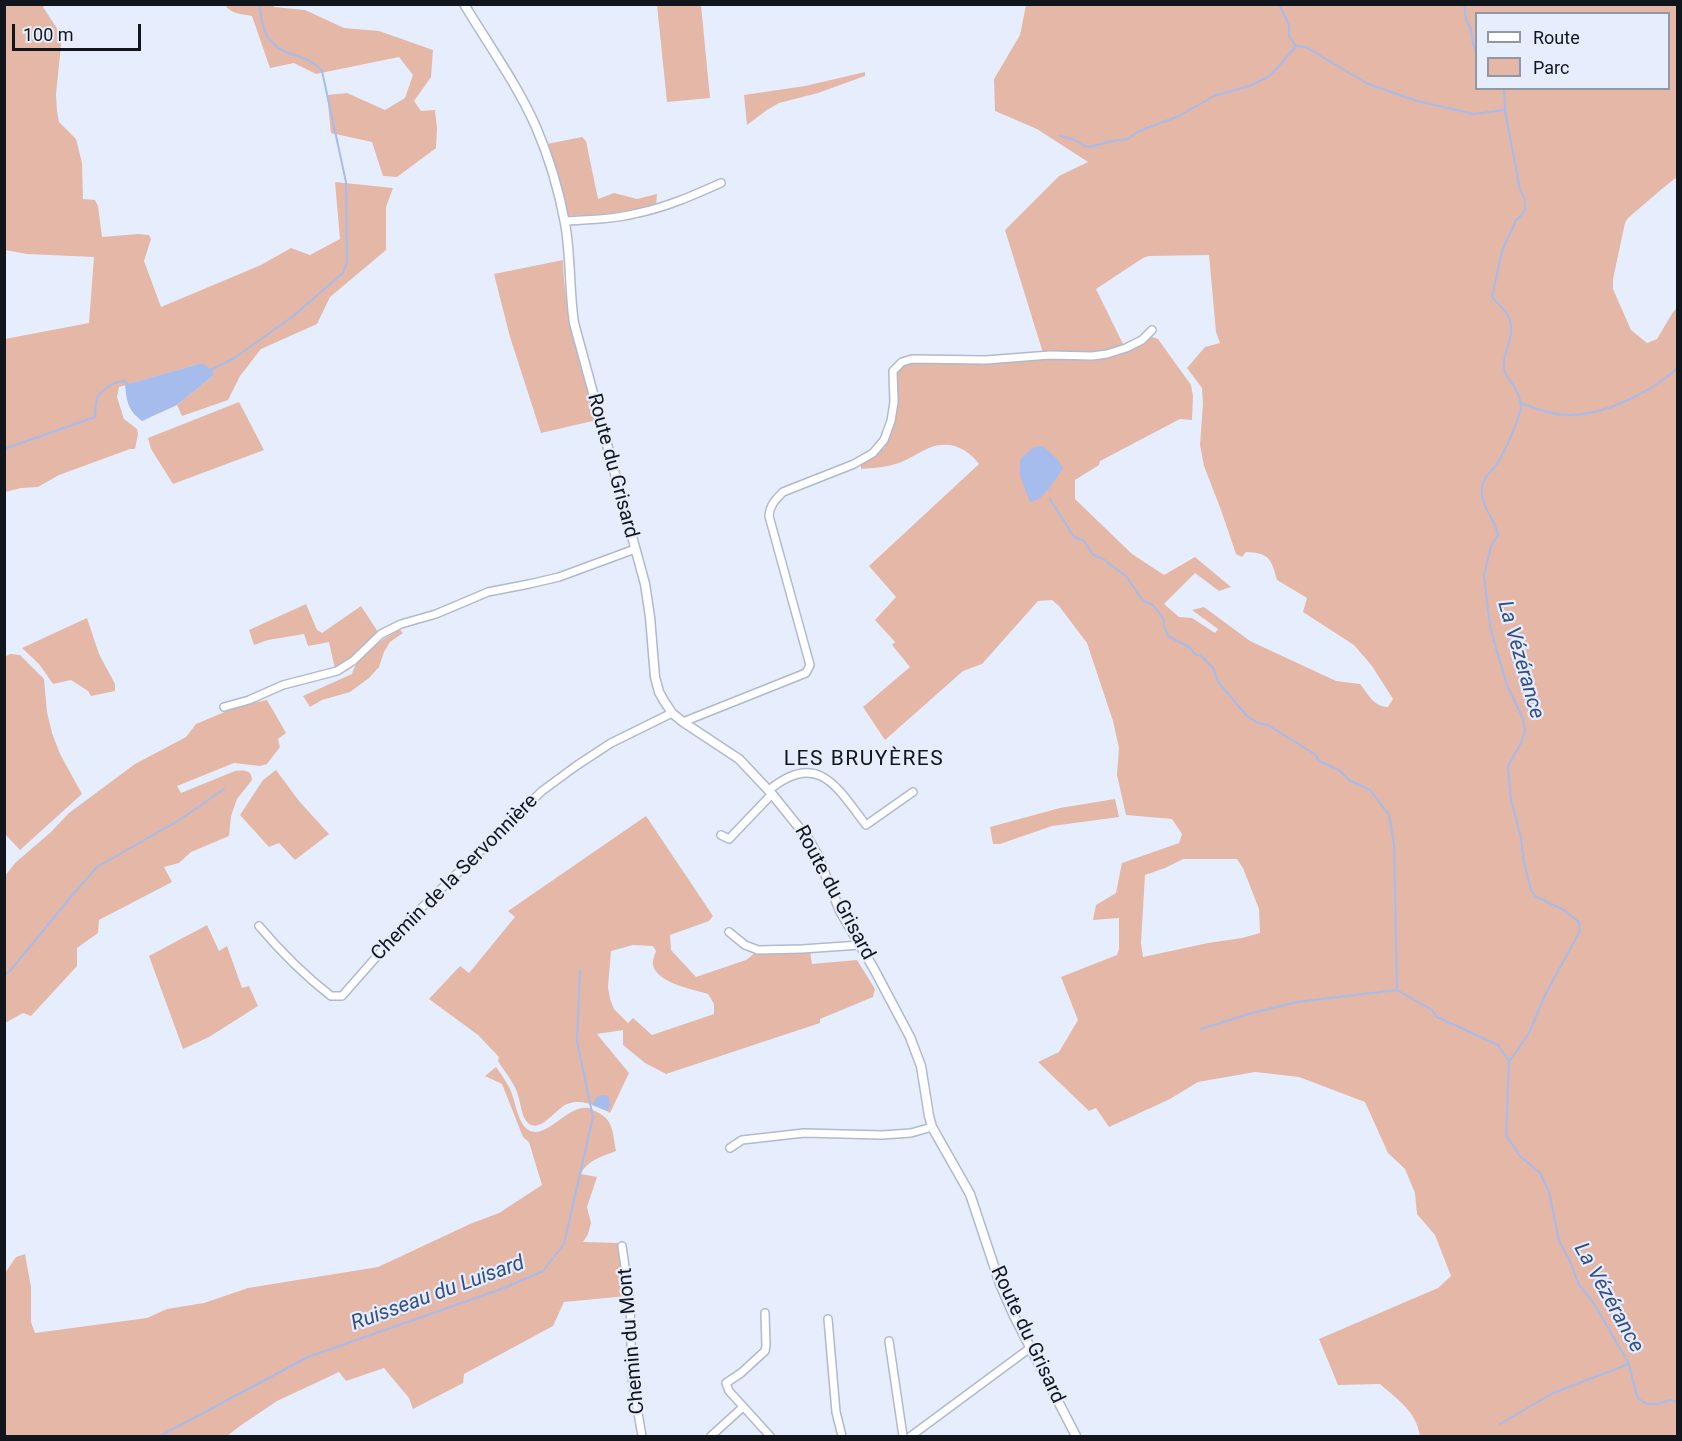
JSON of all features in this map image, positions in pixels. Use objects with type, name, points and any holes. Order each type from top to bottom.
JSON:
[{"type":"street","name":"Route du Grisard","points":[[464,4],[524,103],[546,152],[565,221],[574,323],[648,600],[655,677],[659,692],[672,713],[739,759],[794,820],[817,854],[840,911],[886,989],[916,1051],[921,1066],[932,1127],[970,1194],[1000,1284],[1076,1437]]},
{"type":"street","points":[[565,221],[637,214],[678,202],[721,183]]},
{"type":"street","points":[[683,722],[806,673],[810,664],[769,516],[770,508],[783,492],[854,464],[873,453],[884,440],[888,430],[894,402],[893,371],[902,362],[912,359],[986,360],[1050,355],[1092,356],[1126,348],[1142,340],[1152,330]]},
{"type":"street","points":[[224,707],[283,685],[337,671],[354,661],[381,634],[401,624],[436,614],[488,592],[551,579],[635,549]]},
{"type":"street","name":"Chemin de la Servonnière","points":[[259,926],[291,962],[316,985],[331,996],[342,996],[407,922],[542,791],[611,743],[672,713]]},
{"type":"street","points":[[721,835],[729,839],[779,782],[796,774],[822,775],[836,785],[866,825],[913,792]]},
{"type":"street","points":[[729,932],[745,945],[758,950],[860,945]]},
{"type":"street","points":[[730,1148],[742,1140],[804,1133],[882,1135],[911,1133],[932,1127]]},
{"type":"street","name":"Chemin du Mont","points":[[622,1246],[630,1302],[632,1378],[642,1437]]},
{"type":"street","points":[[765,1313],[765,1351],[726,1383],[729,1391],[770,1437]]},
{"type":"street","points":[[828,1319],[836,1412],[842,1437]]},
{"type":"street","points":[[889,1341],[903,1437]]},
{"type":"street","points":[[911,1437],[1030,1348]]},
{"type":"street","points":[[711,1436],[743,1407]]},
{"type":"green space","points":[[4,5],[45,5],[43,7],[62,36],[56,94],[57,111],[59,122],[76,139],[82,163],[83,199],[95,200],[98,206],[102,237],[149,235],[151,239],[144,261],[161,307],[261,265],[291,248],[310,255],[340,239],[335,182],[393,188],[386,207],[386,250],[330,297],[317,324],[261,349],[240,376],[228,400],[182,416],[177,405],[213,376],[202,363],[119,387],[117,397],[124,419],[137,429],[135,449],[59,475],[38,487],[5,492],[5,339],[89,323],[94,257],[27,254],[5,250]]},
{"type":"green space","points":[[225,5],[273,5],[274,7],[305,10],[344,28],[379,31],[433,50],[431,77],[414,101],[421,111],[435,110],[436,148],[397,177],[383,176],[372,142],[331,133],[327,95],[347,93],[385,110],[405,98],[413,75],[399,57],[316,74],[294,63],[270,68],[252,16],[234,12]]},
{"type":"green space","points":[[657,5],[701,5],[710,98],[667,102]]},
{"type":"green space","points":[[1026,5],[1677,5],[1677,177],[1625,223],[1613,289],[1631,330],[1647,343],[1657,339],[1677,308],[1677,1436],[1420,1436],[1410,1413],[1380,1384],[1338,1385],[1319,1339],[1438,1288],[1451,1276],[1435,1235],[1417,1214],[1415,1193],[1405,1169],[1388,1153],[1365,1102],[1299,1077],[1255,1072],[1198,1082],[1170,1099],[1109,1127],[1096,1108],[1089,1111],[1038,1062],[1059,1052],[1078,1020],[1061,977],[1117,955],[1119,918],[1093,920],[1096,905],[1116,893],[1122,863],[1179,843],[1182,834],[1172,819],[1126,815],[1117,775],[1119,748],[1113,721],[1087,643],[1052,600],[1038,601],[982,664],[963,671],[885,740],[863,707],[910,667],[892,645],[895,642],[875,620],[896,597],[869,566],[979,464],[963,450],[944,445],[929,448],[894,464],[861,469],[861,465],[885,447],[897,412],[896,376],[899,370],[913,362],[1097,360],[1126,352],[1152,337],[1158,339],[1191,385],[1192,420],[1180,419],[1100,461],[1099,465],[1075,480],[1075,499],[1132,554],[1164,575],[1195,557],[1231,587],[1219,591],[1195,573],[1164,604],[1179,617],[1192,618],[1215,633],[1218,629],[1192,610],[1204,607],[1250,641],[1336,681],[1360,684],[1379,705],[1388,707],[1393,699],[1372,666],[1354,645],[1303,612],[1307,598],[1277,580],[1268,558],[1264,555],[1246,552],[1242,557],[1236,554],[1204,466],[1200,445],[1202,388],[1187,368],[1205,347],[1220,343],[1216,332],[1209,255],[1149,256],[1096,289],[1124,346],[1104,352],[1043,353],[1005,230],[1059,176],[1088,162],[1037,129],[995,111],[994,79],[1020,35]],"holes":[[[1183,859],[1237,859],[1243,868],[1259,909],[1260,933],[1143,957],[1141,943],[1145,875]]]},
{"type":"green space","points":[[865,72],[865,76],[818,93],[779,103],[747,125],[744,95],[805,86]]},
{"type":"green space","points":[[582,137],[586,141],[598,199],[614,193],[637,199],[657,194],[656,206],[612,213],[568,216],[547,144]]},
{"type":"green space","points":[[563,260],[570,321],[597,420],[541,433],[510,337],[494,274]]},
{"type":"green space","points":[[239,402],[264,450],[173,484],[151,449],[148,438]]},
{"type":"green space","points":[[306,604],[317,630],[322,633],[361,606],[378,632],[355,656],[335,669],[329,642],[308,646],[304,634],[268,640],[254,645],[249,630]]},
{"type":"green space","points":[[87,618],[99,654],[115,684],[115,691],[91,696],[88,691],[71,680],[53,684],[39,664],[22,648]]},
{"type":"green space","points":[[400,630],[403,633],[390,642],[379,667],[369,678],[350,692],[322,700],[310,707],[303,696],[352,674],[365,654]]},
{"type":"green space","points":[[10,654],[20,655],[44,679],[47,712],[52,733],[60,754],[82,794],[20,850],[4,833],[4,657]]},
{"type":"green space","points":[[267,700],[286,733],[278,739],[280,747],[267,764],[260,766],[234,763],[177,786],[181,793],[235,771],[249,772],[252,780],[237,799],[231,816],[229,836],[191,852],[179,863],[164,867],[172,882],[99,920],[98,933],[77,948],[77,966],[31,1016],[23,1013],[5,1023],[5,876],[15,863],[69,813],[135,764],[186,737],[196,724],[239,706]]},
{"type":"green space","points":[[276,770],[299,801],[329,834],[295,860],[279,843],[269,847],[240,815],[263,780]]},
{"type":"green space","points":[[1115,799],[1119,817],[1052,826],[1000,844],[993,844],[990,827],[1060,808]]},
{"type":"green space","points":[[646,816],[713,916],[709,921],[670,935],[671,950],[696,977],[746,960],[755,953],[810,951],[812,964],[857,960],[875,989],[873,997],[820,1019],[820,1023],[666,1074],[645,1063],[623,1045],[623,1030],[597,1034],[629,1073],[610,1113],[589,1104],[572,1102],[535,1126],[525,1119],[517,1092],[498,1061],[499,1057],[478,1035],[429,999],[460,966],[469,973],[515,917],[508,911]],"holes":[[[633,945],[653,946],[656,951],[653,959],[656,971],[668,981],[708,994],[714,1004],[714,1014],[652,1035],[633,1018],[628,1023],[614,1009],[608,987],[611,951]]]},
{"type":"green space","points":[[207,925],[219,951],[227,946],[242,988],[249,986],[258,1006],[209,1037],[183,1049],[149,956]]},
{"type":"green space","points":[[496,1067],[509,1087],[521,1121],[527,1129],[534,1132],[541,1131],[580,1108],[590,1108],[609,1122],[616,1151],[591,1162],[581,1174],[597,1177],[587,1207],[591,1223],[583,1242],[618,1243],[627,1296],[564,1302],[553,1326],[464,1374],[463,1383],[413,1409],[409,1398],[384,1368],[346,1381],[339,1372],[277,1401],[227,1436],[5,1436],[5,1273],[16,1257],[25,1254],[31,1287],[31,1322],[35,1333],[147,1318],[167,1309],[204,1303],[248,1288],[378,1267],[499,1213],[542,1185],[529,1142],[523,1137],[502,1084],[485,1076]]},
{"type":"water","points":[[202,363],[213,371],[213,376],[177,405],[142,421],[131,410],[125,385]]},
{"type":"water","points":[[1043,446],[1063,468],[1045,493],[1030,502],[1020,476],[1020,459],[1034,447]]},
{"type":"water","points":[[601,1095],[609,1098],[610,1106],[607,1111],[592,1105]]},
{"type":"waterway","points":[[210,370],[233,359],[292,317],[343,273],[347,262],[346,182],[322,71],[310,61],[285,51],[272,42],[264,30],[259,4]]},
{"type":"waterway","points":[[1279,4],[1289,25],[1289,36],[1296,46],[1306,47],[1366,83],[1417,101],[1474,114],[1505,110]]},
{"type":"waterway","name":"La Vézérance","points":[[1464,4],[1466,20],[1471,29],[1475,49]]},
{"type":"waterway","points":[[1060,136],[1090,147],[1116,140],[1126,140],[1139,131],[1179,116],[1214,96],[1249,86],[1266,78],[1296,46]]},
{"type":"waterway","name":"La Vézérance","points":[[1504,90],[1505,110],[1520,190],[1525,199],[1525,210],[1516,220],[1502,251],[1492,297],[1506,312],[1510,322],[1511,335],[1505,354],[1504,368],[1520,398],[1521,405],[1507,446],[1486,477],[1482,488],[1485,507],[1498,535],[1491,546],[1484,576],[1490,627],[1507,685],[1523,719],[1525,731],[1508,766],[1511,800],[1531,890],[1535,896],[1564,910],[1579,922],[1580,931],[1545,995],[1529,1033],[1509,1062],[1506,1135],[1520,1156],[1540,1173],[1549,1191],[1559,1241],[1579,1285],[1593,1302],[1629,1364],[1639,1399],[1647,1404],[1671,1400],[1678,1403]]},
{"type":"waterway","points":[[1520,403],[1557,414],[1589,413],[1637,396],[1678,368]]},
{"type":"waterway","points":[[4,449],[95,417],[97,399],[104,390],[120,381],[130,386]]},
{"type":"waterway","points":[[1050,499],[1074,537],[1084,541],[1093,555],[1103,559],[1126,576],[1141,598],[1152,604],[1164,619],[1168,636],[1189,647],[1213,668],[1218,682],[1247,716],[1258,723],[1268,725],[1316,755],[1319,761],[1339,770],[1349,780],[1370,790],[1389,815],[1394,844],[1397,990],[1432,1010],[1437,1017],[1498,1045],[1509,1061]]},
{"type":"waterway","points":[[4,975],[10,971],[97,867],[181,819],[224,789]]},
{"type":"waterway","name":"Ruisseau du Luisard","points":[[160,1436],[308,1357],[504,1288],[543,1271],[564,1244],[593,1117],[577,1041],[580,970]]},
{"type":"waterway","points":[[1201,1029],[1297,1002],[1397,990]]},
{"type":"waterway","points":[[1500,1424],[1553,1393],[1629,1364]]},
{"type":"district","name":"LES BRUYÈRES","points":[[864,760]]}]
